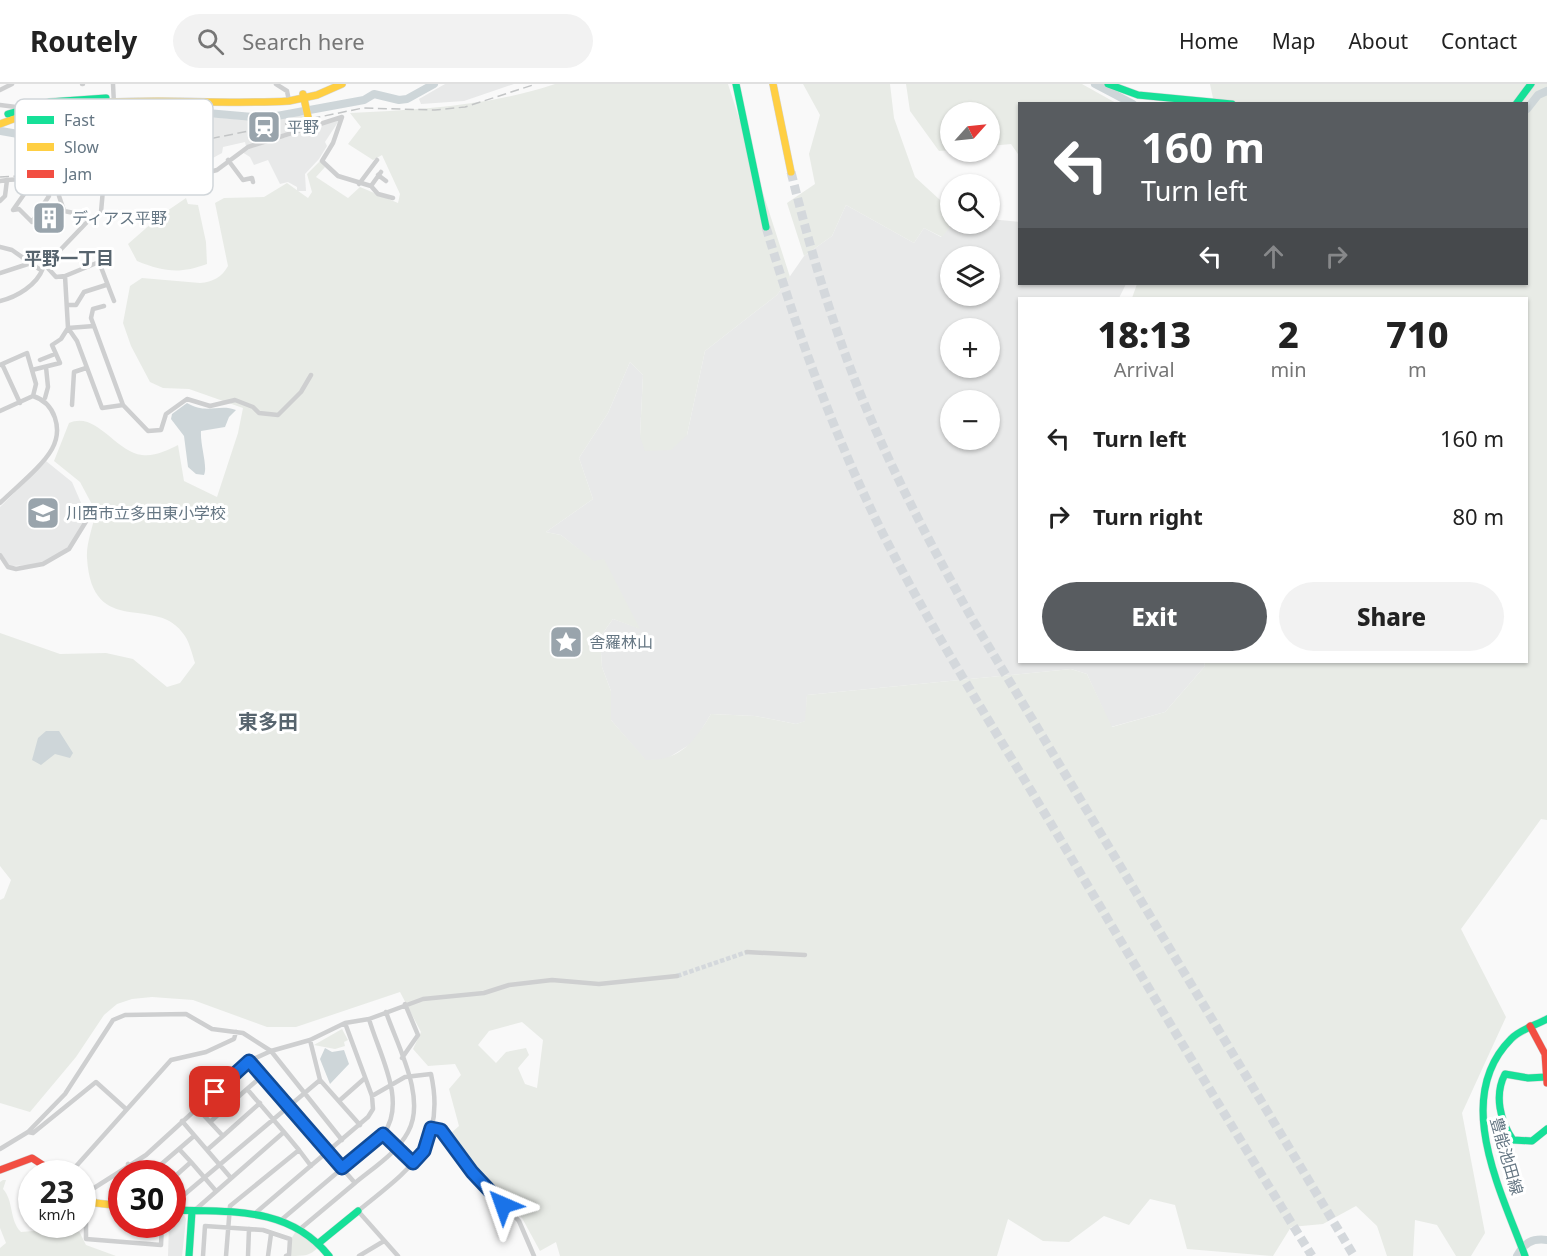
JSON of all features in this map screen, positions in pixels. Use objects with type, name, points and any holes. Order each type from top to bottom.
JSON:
[{"type":"main road","points":[[304,96],[332,84]]},
{"type":"main road","points":[[213,100],[289,99],[342,84]]},
{"type":"main road","points":[[736,84],[766,227]]},
{"type":"main road","points":[[773,84],[791,172]]},
{"type":"main road","points":[[1108,84],[1121,91],[1144,98],[1225,102]]},
{"type":"main road","points":[[1518,102],[1532,84]]},
{"type":"main road","points":[[304,96],[310,126]]},
{"type":"main road","name":"豊能池田線","points":[[1525,1256],[1486,1143],[1481,1100],[1486,1078],[1500,1052],[1530,1026],[1547,1019]]},
{"type":"main road","points":[[1530,1026],[1545,1054],[1546,1080],[1505,1074],[1499,1094],[1502,1114],[1513,1140],[1535,1140],[1547,1130]]},
{"type":"main road","points":[[0,1170],[18,1163]]},
{"type":"main road","points":[[186,1211],[268,1216],[300,1229],[320,1242],[329,1256]]},
{"type":"main road","points":[[189,1256],[192,1211]]},
{"type":"main road","points":[[320,1242],[358,1211]]},
{"type":"street","points":[[0,90],[12,84]]},
{"type":"street","points":[[113,84],[115,99]]},
{"type":"street","points":[[276,84],[287,92],[289,99]]},
{"type":"street","points":[[0,105],[15,108]]},
{"type":"street","points":[[213,171],[248,147],[342,117],[333,143],[322,160],[338,176],[370,186],[378,194],[393,198]]},
{"type":"street","points":[[228,160],[243,180],[252,178],[253,182]]},
{"type":"street","points":[[359,184],[376,160]]},
{"type":"street","points":[[370,186],[380,174],[386,181]]},
{"type":"street","points":[[0,201],[6,196],[7,180]]},
{"type":"street","points":[[0,181],[15,180]]},
{"type":"street","points":[[24,195],[13,210],[19,209],[32,222],[48,195]]},
{"type":"street","points":[[0,301],[13,296],[36,281],[45,267],[88,221],[101,212],[103,195]]},
{"type":"street","points":[[59,196],[64,212],[79,214],[88,221]]},
{"type":"street","points":[[0,247],[12,250],[39,269],[45,267]]},
{"type":"street","points":[[45,267],[56,277],[65,276],[99,262],[114,301]]},
{"type":"street","points":[[0,273],[31,263]]},
{"type":"street","points":[[65,276],[68,328],[77,341],[102,408],[123,405]]},
{"type":"street","points":[[66,305],[76,305],[84,292],[106,285]]},
{"type":"street","points":[[104,306],[93,309],[91,318],[123,405],[147,431],[161,430],[166,414],[187,399],[210,406],[235,400],[253,407],[259,413],[278,415],[301,392],[311,375]]},
{"type":"street","points":[[68,328],[94,326]]},
{"type":"street","points":[[32,370],[60,363],[53,342],[61,339],[68,328]]},
{"type":"street","points":[[0,412],[20,403],[33,396],[36,384],[27,353],[1,365],[20,403]]},
{"type":"street","points":[[40,360],[56,354]]},
{"type":"street","points":[[45,398],[48,387],[46,368]]},
{"type":"street","points":[[72,405],[75,372],[86,368]]},
{"type":"street","points":[[0,503],[52,448],[56,430],[54,411],[44,400],[33,396]]},
{"type":"street","points":[[0,555],[8,567],[16,569],[43,564],[69,549],[90,515]]},
{"type":"street","points":[[747,952],[805,955]]},
{"type":"street","points":[[136,1160],[146,1155],[249,1061],[271,1051],[310,1040],[345,1023],[369,1019],[423,999],[484,993],[509,985],[552,980],[599,984],[677,976]]},
{"type":"street","points":[[402,1058],[418,1035],[405,1004]]},
{"type":"street","points":[[300,1229],[396,1148],[409,1132],[415,1113],[414,1092],[386,1012]]},
{"type":"street","points":[[0,1149],[28,1132],[65,1094],[113,1020],[124,1015],[186,1014],[212,1029],[243,1033],[271,1051],[342,1140]]},
{"type":"street","points":[[280,1221],[383,1134],[392,1122],[394,1096],[369,1019]]},
{"type":"street","points":[[253,1215],[360,1125],[373,1109],[372,1096],[345,1023]]},
{"type":"street","points":[[81,1160],[171,1060],[218,1046],[234,1039],[236,1032]]},
{"type":"street","points":[[310,1040],[320,1080],[360,1125]]},
{"type":"street","points":[[249,1061],[355,1183]]},
{"type":"street","points":[[372,1096],[408,1076],[431,1074],[436,1096],[431,1128],[424,1151],[358,1211],[398,1256]]},
{"type":"street","points":[[210,1122],[262,1076]]},
{"type":"street","points":[[339,1101],[365,1078]]},
{"type":"street","points":[[186,1193],[320,1080]]},
{"type":"street","points":[[28,1132],[33,1133],[96,1082],[126,1109]]},
{"type":"street","points":[[247,1089],[311,1166]]},
{"type":"street","points":[[207,1150],[260,1103]]},
{"type":"street","points":[[197,1108],[223,1136]]},
{"type":"street","points":[[182,1121],[231,1178]]},
{"type":"street","points":[[431,1128],[441,1130],[472,1172],[519,1221],[534,1256]]},
{"type":"street","points":[[192,1211],[284,1132]]},
{"type":"street","points":[[383,1134],[413,1163]]},
{"type":"street","points":[[166,1160],[194,1136]]},
{"type":"street","points":[[179,1149],[216,1191]]},
{"type":"street","points":[[226,1256],[230,1206],[298,1150]]},
{"type":"street","points":[[186,1166],[191,1162]]},
{"type":"street","points":[[203,1256],[205,1226],[249,1229],[290,1239],[289,1255],[286,1256]]},
{"type":"street","points":[[248,1256],[249,1229]]},
{"type":"street","points":[[268,1256],[271,1234]]},
{"type":"street","points":[[86,1238],[161,1245],[161,1238]]},
{"type":"street","points":[[359,1256],[384,1241]]},
{"type":"shaded area","points":[[445,84],[514,84],[464,101],[421,104],[419,99]]},
{"type":"shaded area","points":[[555,84],[728,84],[790,277],[777,295],[705,351],[687,435],[671,450],[645,451],[640,436],[643,375],[630,362],[608,413],[579,458],[593,499],[546,532],[561,535],[594,561],[604,559],[640,629],[613,619],[600,637],[602,667],[611,691],[611,720],[646,760],[668,757],[685,748],[699,733],[711,714],[755,716],[796,724],[805,721],[807,695],[1071,669],[1087,674],[1112,727],[1165,712],[1205,666],[1204,663],[1528,663],[1528,297],[1132,297],[1137,285],[1528,285],[1528,102],[1214,102],[1210,84],[1547,84],[1547,820],[1541,819],[1461,929],[1506,1017],[1462,1113],[1485,1233],[1471,1256],[1456,1256],[1437,1225],[1415,1220],[1413,1256],[1387,1256],[1377,1226],[1356,1206],[1323,1224],[1291,1227],[1273,1256],[1187,1249],[1175,1205],[1150,1199],[1129,1225],[1104,1216],[1069,1242],[1043,1241],[1008,1219],[997,1256],[560,1256],[556,1242],[540,1251],[522,1218],[475,1170],[449,1135],[459,1126],[449,1089],[461,1075],[455,1064],[428,1066],[413,1049],[421,1032],[400,992],[296,1027],[267,1027],[193,1000],[152,997],[132,999],[117,1004],[104,1015],[76,1057],[30,1112],[0,1103],[0,900],[4,898],[11,880],[0,866],[0,633],[60,654],[106,653],[133,659],[167,687],[180,683],[195,663],[187,639],[173,623],[159,617],[113,608],[101,599],[92,583],[87,558],[96,512],[80,482],[54,461],[69,423],[79,421],[97,427],[123,447],[142,455],[156,454],[178,445],[184,481],[217,497],[238,433],[243,408],[189,389],[163,388],[150,382],[131,346],[123,323],[130,286],[142,278],[200,283],[217,278],[228,266],[215,203],[224,198],[264,197],[287,183],[308,198],[312,192],[307,174],[320,161],[325,167],[316,177],[348,198],[360,187],[398,203],[400,194],[382,155],[373,160],[348,144],[361,127],[350,113],[454,106],[505,97]],"holes":[[[522,1022],[543,1040],[537,1088],[525,1084],[518,1068],[529,1055],[526,1048],[506,1052],[496,1063],[478,1045],[489,1031]]]},
{"type":"shaded area","points":[[803,84],[890,84],[894,118],[915,177],[940,200],[940,234],[944,234],[942,237],[924,228],[914,243],[846,205],[832,236],[804,256],[787,203],[815,184],[809,154],[820,115]]},
{"type":"shaded area","points":[[906,84],[1082,84],[1114,102],[1018,102],[1018,154],[1011,144],[1000,145],[1000,102],[940,102],[939,151],[910,111]]},
{"type":"shaded area","points":[[305,116],[307,126],[246,146],[245,142],[223,147],[222,153],[213,158],[213,117],[260,121]]},
{"type":"shaded area","points":[[340,119],[325,142],[327,146],[319,159],[305,174],[306,191],[297,191],[297,187],[288,182],[280,184],[268,160],[254,165],[250,157],[242,152],[279,137],[284,138]]},
{"type":"shaded area","points":[[186,198],[188,204],[198,205],[206,242],[207,264],[172,270],[156,268],[137,261],[128,244],[153,222],[150,215],[167,211]]},
{"type":"shaded area","points":[[846,205],[914,243],[924,228],[941,237],[944,234],[1000,234],[1000,220],[1018,222],[1018,285],[1126,285],[1120,297],[1018,297],[1018,663],[1204,663],[1205,666],[1165,712],[1111,727],[1087,674],[1071,669],[807,695],[806,721],[796,724],[755,716],[711,714],[694,742],[663,761],[646,761],[611,720],[611,691],[602,667],[600,637],[613,619],[639,628],[594,562],[561,535],[546,532],[593,499],[579,458],[608,413],[630,362],[643,375],[640,436],[687,435],[705,351],[777,295],[804,256],[832,236]]},
{"type":"shaded area","points":[[187,403],[207,409],[236,410],[229,417],[225,427],[201,431],[204,475],[196,474],[188,467],[184,436],[171,419],[172,414]]},
{"type":"shaded area","name":"川西市立多田東小学校","points":[[46,461],[72,482],[88,519],[69,548],[40,565],[10,566],[0,552],[0,507]]},
{"type":"shaded area","points":[[46,731],[59,731],[73,753],[70,758],[55,754],[41,765],[32,760],[38,738]]},
{"type":"shaded area","points":[[342,1029],[348,1040],[344,1042],[345,1046],[335,1049],[314,1045]]},
{"type":"shaded area","points":[[325,1048],[332,1052],[344,1050],[349,1064],[330,1084],[320,1059]]},
{"type":"shaded area","points":[[6,1180],[3,1189],[9,1199],[18,1228],[18,1238],[82,1238],[86,1245],[116,1256],[0,1256],[0,1248],[6,1243],[0,1228],[0,1182]]},
{"type":"shaded area","points":[[296,1231],[318,1247],[306,1255],[291,1256],[291,1239]]},
{"type":"shaded area","points":[[169,1238],[184,1238],[182,1256],[168,1256]]},
{"type":"waterway","points":[[213,114],[266,118],[364,100],[374,94],[399,100],[407,99],[434,84]]},
{"type":"waterway","points":[[1095,84],[1129,102]]},
{"type":"waterway","points":[[1528,108],[1538,95],[1547,91]]},
{"type":"waterway","points":[[1,131],[15,133]]},
{"type":"waterway","points":[[1517,1256],[1529,1242],[1547,1240]]},
{"type":"tunnel","points":[[791,172],[807,233],[844,352],[891,464],[931,544],[974,622],[1354,1256]]},
{"type":"tunnel","points":[[766,227],[790,305],[848,459],[904,574],[970,690],[1186,1051],[1312,1256]]},
{"type":"tunnel","points":[[677,976],[747,952]]},
{"type":"railway","points":[[285,124],[363,108],[435,110],[465,107],[536,84]]},
{"type":"railway","points":[[213,138],[264,128]]},
{"type":"railway","points":[[0,177],[15,176]]},
{"type":"traffic: fast","points":[[736,84],[766,227]]},
{"type":"traffic: fast","points":[[1108,84],[1138,95],[1211,102]]},
{"type":"traffic: fast","points":[[1518,102],[1531,84]]},
{"type":"traffic: fast","points":[[92,99],[106,98]]},
{"type":"traffic: fast","points":[[8,114],[15,112]]},
{"type":"traffic: fast","points":[[1525,1256],[1494,1174],[1487,1145],[1483,1116],[1485,1089],[1494,1063],[1511,1039],[1523,1030],[1547,1019]]},
{"type":"traffic: fast","points":[[1546,1077],[1528,1078],[1505,1074],[1499,1099],[1505,1125],[1513,1140],[1532,1141],[1547,1129]]},
{"type":"traffic: fast","points":[[186,1210],[237,1212],[277,1220],[296,1228],[313,1240],[329,1256]]},
{"type":"traffic: fast","points":[[189,1256],[192,1211]]},
{"type":"traffic: fast","points":[[320,1242],[358,1211]]},
{"type":"traffic: slow","points":[[213,102],[289,101],[317,95],[342,84]]},
{"type":"traffic: slow","points":[[773,84],[791,172]]},
{"type":"traffic: slow","points":[[303,94],[310,126]]},
{"type":"traffic: slow","points":[[0,124],[15,119]]},
{"type":"traffic: slow","points":[[96,1203],[108,1204]]},
{"type":"traffic: jam","points":[[1530,1026],[1545,1054],[1547,1083]]},
{"type":"traffic: jam","points":[[27,1160],[32,1158],[35,1160]]},
{"type":"traffic: jam","points":[[0,1170],[18,1163]]},
{"type":"place","name":"平野","points":[[264,127]]},
{"type":"place","name":"ディアス平野","points":[[49,218]]},
{"type":"place","name":"川西市立多田東小学校","points":[[43,513]]},
{"type":"place","name":"舎羅林山","points":[[566,642]]},
{"type":"district","name":"平野一丁目","points":[[69,258]]},
{"type":"district","name":"東多田","points":[[268,721]]},
{"type":"route","points":[[215,1092],[249,1061],[342,1168],[383,1134],[413,1163],[424,1151],[431,1128],[441,1130],[472,1172],[503,1205]]}]
